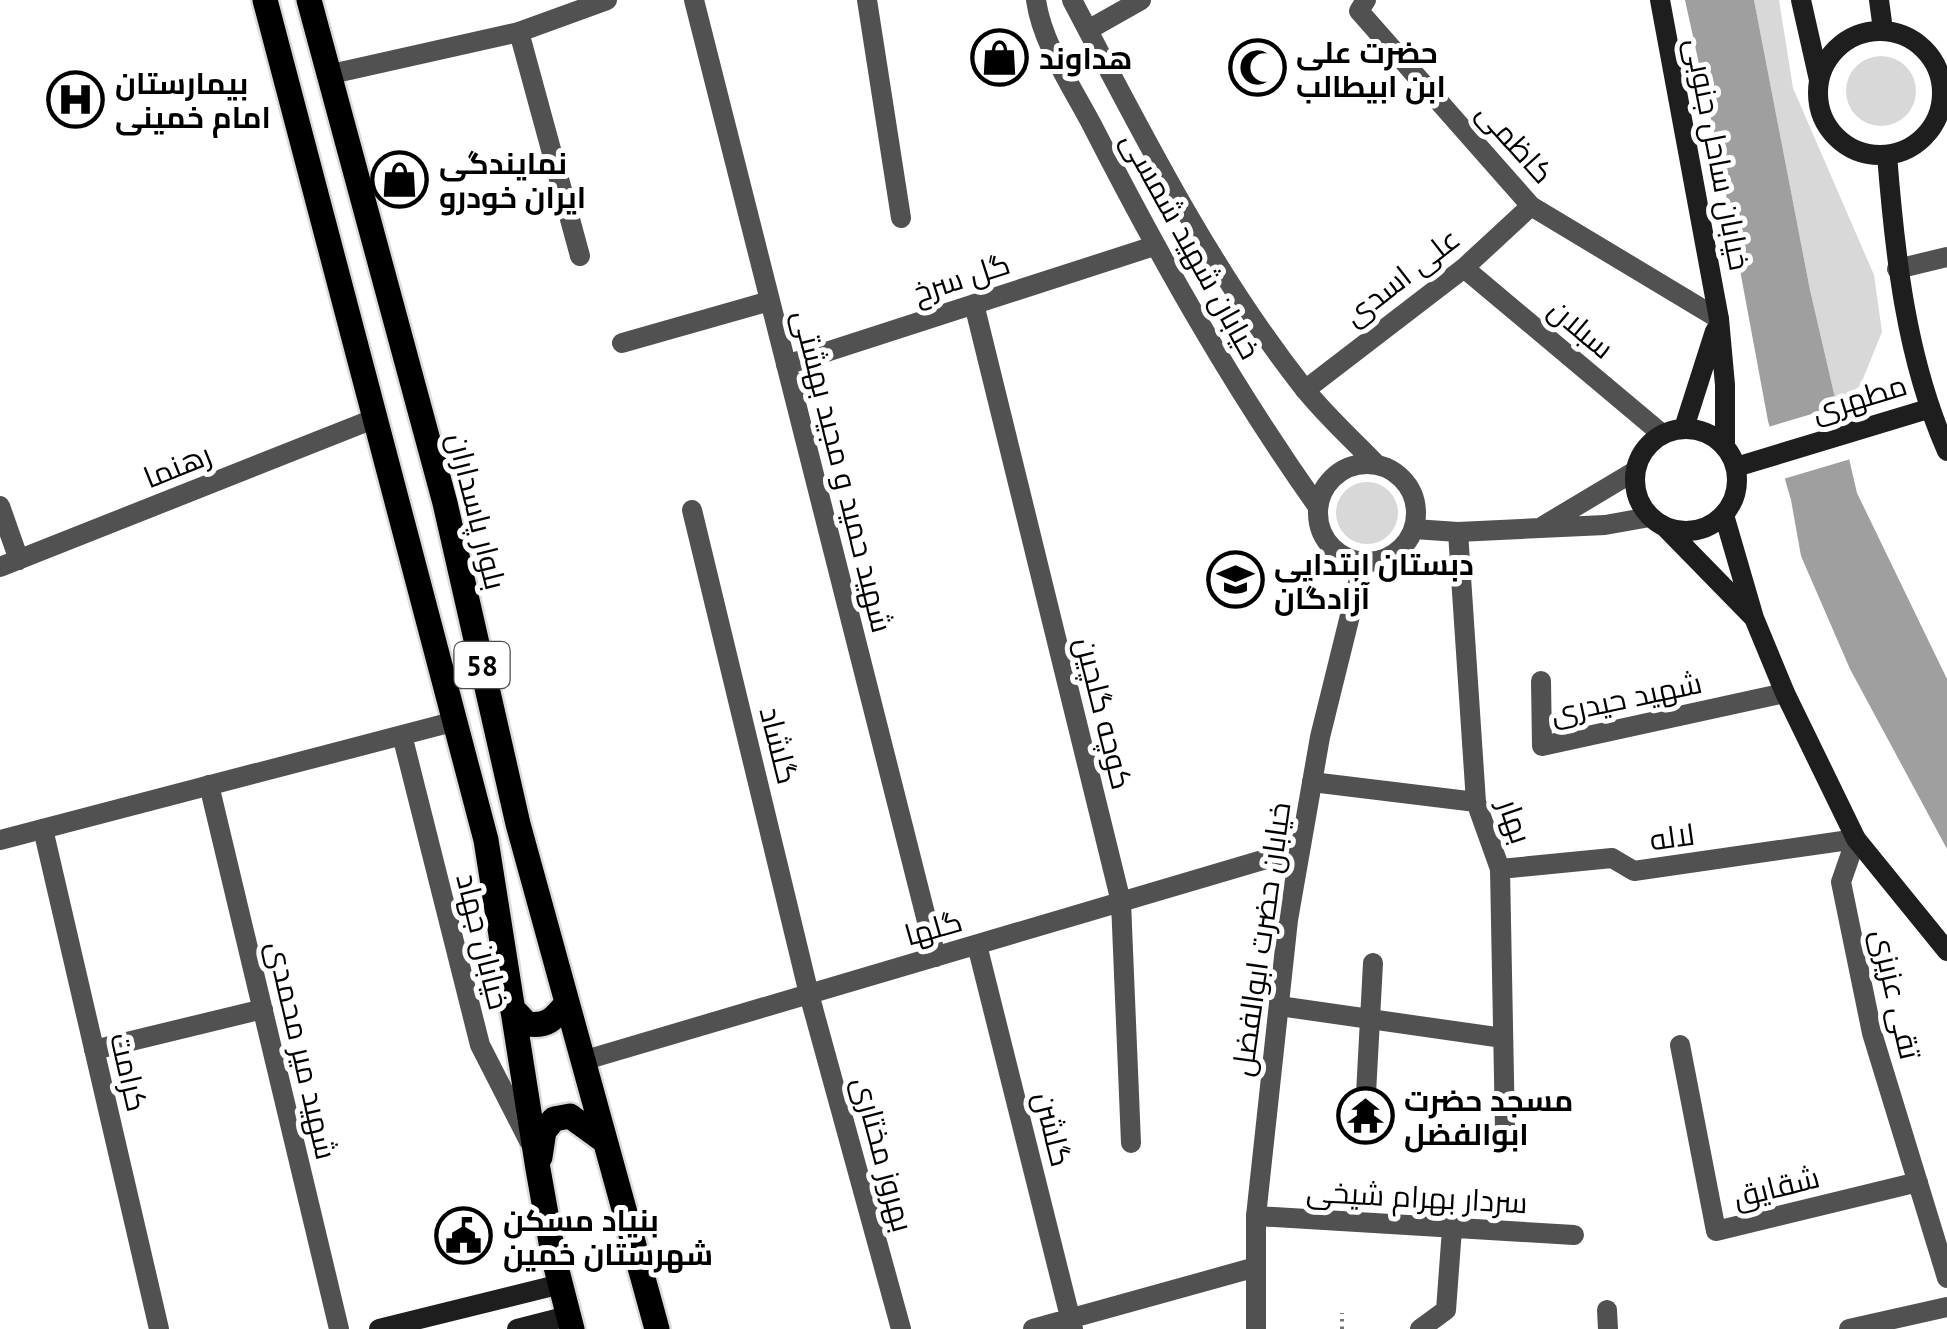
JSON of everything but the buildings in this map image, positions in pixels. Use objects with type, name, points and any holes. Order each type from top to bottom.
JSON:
[{"type":"main road","name":"58","points":[[265,0],[486,840],[536,1161],[570,1323]]},
{"type":"main road","name":"بلوار پاسداران","points":[[309,0],[445,504],[518,824],[656,1329]]},
{"type":"main road","name":"خیابان ساحل جنوبی","points":[[1660,0],[1719,319],[1725,386],[1724,446]]},
{"type":"main road","points":[[1801,0],[1819,80],[1822,116],[1832,134],[1866,154],[1886,156],[1906,150],[1947,116]]},
{"type":"main road","points":[[1879,0],[1883,30]]},
{"type":"main road","points":[[1819,80],[1835,49],[1849,38],[1883,30],[1900,33],[1918,43],[1932,58],[1940,76],[1940,106],[1928,134]]},
{"type":"main road","points":[[1918,43],[1947,44]]},
{"type":"main road","name":"مطهری","points":[[1736,467],[1928,409],[1897,269],[1886,156]]},
{"type":"main road","points":[[1684,428],[1719,319]]},
{"type":"main road","points":[[1928,409],[1947,451]]},
{"type":"main road","points":[[1658,522],[1677,530],[1702,529],[1724,515],[1735,494],[1736,467],[1724,446],[1699,430],[1684,428],[1662,434],[1644,449],[1635,471],[1637,496],[1658,522],[1754,618]]},
{"type":"main road","points":[[1724,515],[1754,618],[1785,693],[1856,840],[1947,951]]},
{"type":"main road","points":[[512,1008],[527,1024],[541,1026],[553,1020],[566,1004]]},
{"type":"main road","points":[[536,1161],[544,1131],[554,1118],[570,1116],[604,1140]]},
{"type":"main road","points":[[379,1329],[560,1284]]},
{"type":"main road","points":[[517,1329],[570,1323]]},
{"type":"street","points":[[328,75],[520,32],[572,7],[607,0]]},
{"type":"street","name":"شهید حمید و مجید بهشتی","points":[[694,0],[936,957]]},
{"type":"street","points":[[867,0],[901,218]]},
{"type":"street","name":"خیابان شهید شمسی","points":[[1036,0],[1054,52],[1154,246],[1257,422],[1318,508]]},
{"type":"street","name":"خیابان شهید شمسی","points":[[1072,0],[1146,142],[1246,310],[1305,390],[1377,465]]},
{"type":"street","points":[[1088,30],[1141,0]]},
{"type":"street","name":"کاظمی","points":[[1366,0],[1359,11],[1531,206],[1719,319]]},
{"type":"street","points":[[520,32],[580,256]]},
{"type":"street","name":"علی اسدی","points":[[1305,390],[1464,268],[1531,206]]},
{"type":"street","name":"گل سرخ","points":[[786,365],[1154,246]]},
{"type":"street","points":[[1897,269],[1947,256]]},
{"type":"street","name":"سبلان","points":[[1464,268],[1662,434]]},
{"type":"street","points":[[622,343],[770,301]]},
{"type":"street","name":"کوچه گلچین","points":[[974,304],[1121,902],[1131,1144]]},
{"type":"street","name":"رهنما","points":[[9,564],[376,418]]},
{"type":"street","points":[[1360,464],[1377,465],[1392,470],[1405,482],[1413,496],[1414,529],[1406,544],[1394,554],[1364,563],[1334,550],[1324,538],[1318,508],[1332,478],[1360,464]]},
{"type":"street","points":[[1541,527],[1635,471]]},
{"type":"street","points":[[0,506],[9,564]]},
{"type":"street","name":"گلشاد","points":[[692,510],[809,994]]},
{"type":"street","points":[[1414,529],[1458,532],[1658,522]]},
{"type":"street","name":"بهار","points":[[1458,532],[1476,802],[1500,868],[1505,1130]]},
{"type":"street","name":"خیابان حضرت ابوالفضل","points":[[1256,1329],[1256,1216],[1288,920],[1312,782],[1364,563]]},
{"type":"street","name":"شهید حیدری","points":[[1541,681],[1542,746],[1785,693]]},
{"type":"street","points":[[0,840],[456,720]]},
{"type":"street","name":"خیابان جهاد","points":[[402,735],[480,1046],[536,1161]]},
{"type":"street","points":[[1312,782],[1476,802]]},
{"type":"street","name":"شهید میر محمدی","points":[[210,785],[338,1329]]},
{"type":"street","name":"کرامت","points":[[43,828],[159,1329]]},
{"type":"street","name":"لاله","points":[[1500,868],[1612,858],[1634,872],[1856,840]]},
{"type":"street","name":"تقی عزیزی","points":[[1856,840],[1841,882],[1872,1033],[1947,1278]]},
{"type":"street","name":"گلها","points":[[582,1061],[1300,849]]},
{"type":"street","name":"گلشن","points":[[977,945],[1072,1324]]},
{"type":"street","points":[[1366,1094],[1374,963]]},
{"type":"street","name":"بهروز مختاری","points":[[809,994],[901,1329]]},
{"type":"street","points":[[1280,1006],[1503,1038]]},
{"type":"street","points":[[94,1050],[263,1008]]},
{"type":"street","name":"شقایق","points":[[1680,1045],[1716,1231],[1918,1182]]},
{"type":"street","name":"سردار بهرام شیخی","points":[[1256,1216],[1574,1235]]},
{"type":"street","points":[[1420,1329],[1446,1310],[1452,1229]]},
{"type":"street","points":[[1033,1329],[1072,1324],[1256,1267]]},
{"type":"street","points":[[1849,1329],[1947,1307]]},
{"type":"path","points":[[1342,1313],[1342,1329]]},
{"type":"shaded area","points":[[1685,0],[1754,0],[1810,290],[1857,493],[1947,679],[1947,849],[1850,669],[1801,556],[1791,500],[1768,421],[1717,146]]},
{"type":"shaded area","points":[[1754,0],[1779,0],[1793,88],[1874,275],[1882,332],[1860,386],[1836,403],[1810,290]]},
{"type":"shaded area","points":[[1881,56],[1906,66],[1916,91],[1906,116],[1881,126],[1856,116],[1846,91],[1856,66]]},
{"type":"shaded area","points":[[1367,482],[1389,491],[1398,513],[1389,535],[1367,544],[1345,535],[1336,513],[1345,491]]},
{"type":"pier","points":[[1842,405],[1854,458],[1780,480],[1765,428]]},
{"type":"place","name":"هداوند","points":[[1000,57]]},
{"type":"place","name":"حضرت علی ابن ابیطالب","points":[[1257,68]]},
{"type":"place","name":"بیمارستان امام خمینی","points":[[76,99]]},
{"type":"place","name":"نمایندگی ایران خودرو","points":[[400,179]]},
{"type":"place","name":"دبستان ابتدایی آزادگان","points":[[1235,580]]},
{"type":"place","name":"مسجد حضرت ابوالفضل","points":[[1365,1116]]},
{"type":"place","name":"بنیاد مسکن شهرستان خمین","points":[[464,1236]]}]
